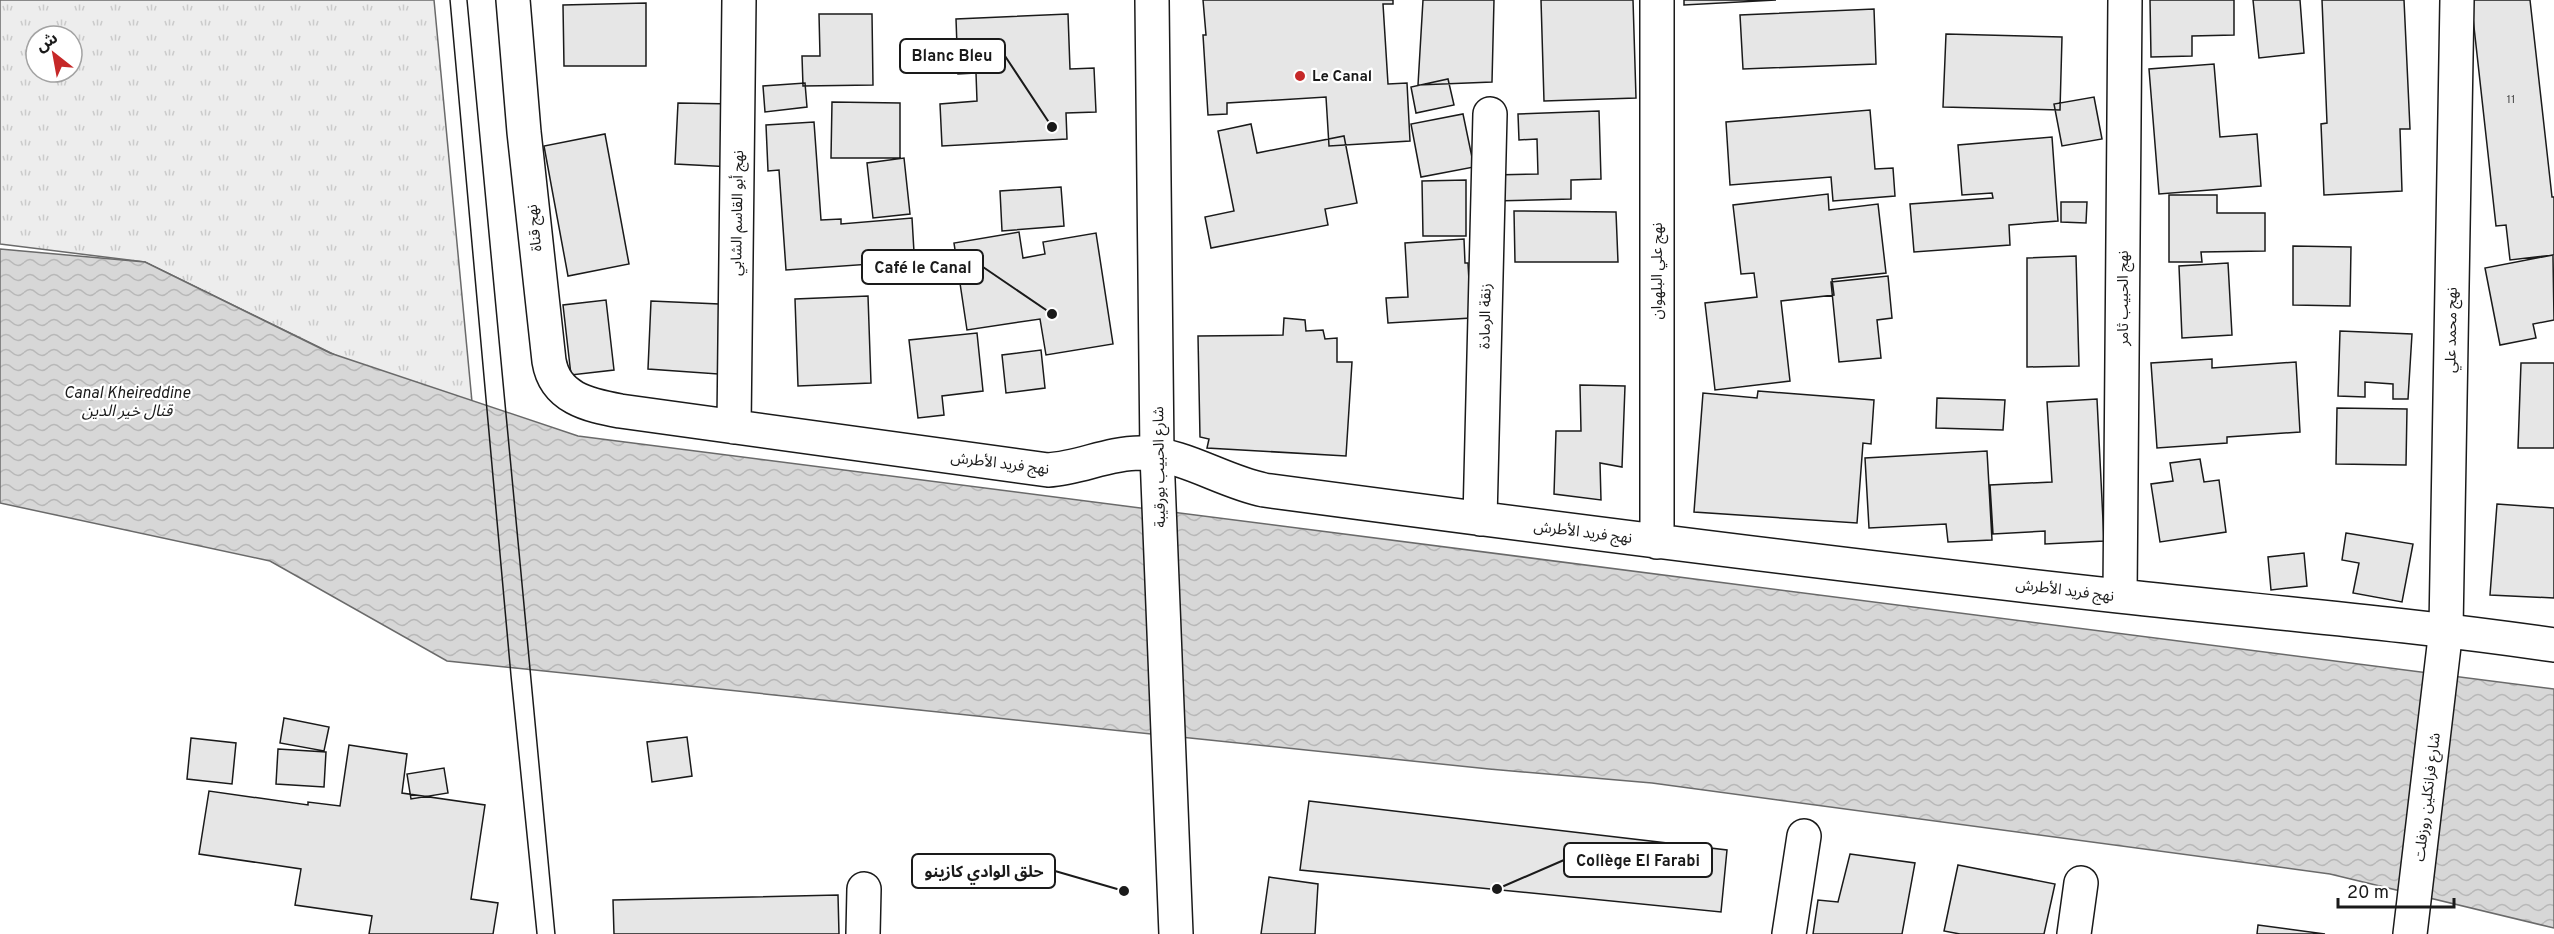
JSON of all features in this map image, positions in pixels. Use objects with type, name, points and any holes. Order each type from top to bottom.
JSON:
[{"type":"street","name":"نهج قناة","points":[[513,0],[524,132],[550,370],[562,390],[577,400],[620,411]]},
{"type":"street","name":"نهج أبو القاسم الشابي","points":[[734,427],[740,0]]},
{"type":"street","name":"شارع الحبيب بورقيبة","points":[[1152,0],[1158,462],[1176,934]]},
{"type":"street","name":"نهج علي البلهوان","points":[[1657,0],[1657,542]]},
{"type":"street","name":"نهج الحبيب ثامر","points":[[2120,596],[2125,0]]},
{"type":"street","name":"نهج محمد علي","points":[[2445,645],[2457,0]]},
{"type":"street","name":"زنقة الرمادة","points":[[1480,519],[1490,114]]},
{"type":"street","name":"نهج فريد الأطرش","points":[[620,411],[1048,470],[1066,469],[1112,455],[1158,462],[1194,464],[1228,480],[1255,488],[1480,519],[2120,596],[2445,645],[2554,645]]},
{"type":"street","name":"شارع فرانكلين روزفلت","points":[[2411,920],[2445,645]]},
{"type":"street","points":[[1789,934],[1804,836]]},
{"type":"street","points":[[2074,934],[2081,883]]},
{"type":"street","points":[[863,934],[864,889]]},
{"type":"green space","points":[[0,0],[434,0],[474,423],[145,262],[0,244]]},
{"type":"water","name":"Canal Kheireddine قنال خير الدين","points":[[0,249],[145,262],[330,353],[578,436],[2554,689],[2554,928],[2330,874],[1652,783],[1489,769],[447,661],[270,561],[0,503]]},
{"type":"building","points":[[1203,0],[1393,0],[1393,4],[1383,4],[1388,84],[1407,83],[1410,141],[1329,146],[1326,97],[1227,103],[1227,114],[1208,115]]},
{"type":"building","points":[[1423,0],[1494,0],[1492,82],[1418,85]]},
{"type":"building","points":[[1541,0],[1633,0],[1636,98],[1544,101]]},
{"type":"building","points":[[1684,0],[1776,0],[1684,5]]},
{"type":"building","points":[[2150,0],[2234,0],[2234,35],[2192,36],[2192,56],[2151,57]]},
{"type":"building","points":[[2253,0],[2300,0],[2304,53],[2259,58]]},
{"type":"building","points":[[2322,0],[2404,0],[2410,129],[2400,129],[2402,191],[2324,195],[2321,124],[2327,123]]},
{"type":"building","points":[[2471,0],[2530,0],[2552,197],[2554,197],[2554,255],[2510,260],[2506,225],[2496,226]]},
{"type":"building","points":[[646,3],[646,66],[564,66],[563,5]]},
{"type":"building","points":[[1874,9],[1876,64],[1743,69],[1740,15]]},
{"type":"building","points":[[819,14],[872,14],[873,85],[803,86],[802,56],[820,56]]},
{"type":"building","points":[[1068,14],[1070,69],[1094,68],[1096,112],[1066,113],[1067,139],[942,146],[940,104],[977,101],[976,73],[958,74],[956,19]]},
{"type":"building","points":[[1946,34],[2062,37],[2060,110],[1943,107]]},
{"type":"building","points":[[2214,64],[2220,137],[2257,134],[2261,186],[2159,194],[2149,69]]},
{"type":"building","points":[[1448,79],[1454,105],[1416,113],[1411,87]]},
{"type":"building","points":[[805,83],[807,107],[765,112],[763,86]]},
{"type":"building","points":[[2094,97],[2102,139],[2062,146],[2054,104]]},
{"type":"building","points":[[832,102],[900,103],[900,158],[831,158]]},
{"type":"building","points":[[678,103],[734,104],[733,167],[675,164]]},
{"type":"building","points":[[1870,110],[1875,169],[1893,168],[1895,196],[1833,201],[1831,177],[1730,185],[1726,122]]},
{"type":"building","points":[[1599,111],[1601,179],[1571,180],[1571,199],[1493,201],[1492,175],[1538,174],[1537,139],[1519,140],[1518,114]]},
{"type":"building","points":[[1463,114],[1474,167],[1421,177],[1411,124]]},
{"type":"building","points":[[814,122],[821,220],[841,219],[841,224],[912,218],[915,269],[885,272],[885,263],[786,270],[779,170],[768,171],[766,125]]},
{"type":"building","points":[[1251,124],[1257,153],[1344,136],[1357,203],[1325,209],[1328,225],[1211,248],[1205,217],[1234,211],[1218,131]]},
{"type":"building","points":[[605,134],[629,264],[568,276],[544,146]]},
{"type":"building","points":[[2052,137],[2058,221],[2009,225],[2010,245],[1914,252],[1910,204],[1993,198],[1992,193],[1962,195],[1958,145]]},
{"type":"building","points":[[904,158],[910,214],[873,218],[867,163]]},
{"type":"building","points":[[1466,180],[1466,236],[1423,236],[1422,181]]},
{"type":"building","points":[[1061,187],[1064,226],[1002,231],[1000,191]]},
{"type":"building","points":[[1828,194],[1829,210],[1878,204],[1886,273],[1832,279],[1834,295],[1781,301],[1790,381],[1715,390],[1705,303],[1757,297],[1754,273],[1741,274],[1733,205]]},
{"type":"building","points":[[2169,195],[2217,195],[2217,213],[2265,213],[2265,251],[2201,252],[2202,262],[2169,262]]},
{"type":"building","points":[[2061,202],[2087,202],[2086,223],[2061,222]]},
{"type":"building","points":[[1514,211],[1616,212],[1618,262],[1515,262]]},
{"type":"building","points":[[1019,232],[1023,258],[1045,254],[1043,242],[1096,233],[1113,344],[1046,355],[1040,319],[967,330],[954,243]]},
{"type":"building","points":[[1464,239],[1465,263],[1468,263],[1471,318],[1388,323],[1386,298],[1408,297],[1405,243]]},
{"type":"building","points":[[2293,246],[2351,247],[2350,306],[2293,305]]},
{"type":"building","points":[[2553,255],[2554,320],[2533,324],[2536,338],[2500,345],[2485,268]]},
{"type":"building","points":[[2076,256],[2079,366],[2027,367],[2027,258]]},
{"type":"building","points":[[2228,263],[2232,335],[2182,338],[2179,266]]},
{"type":"building","points":[[1888,276],[1892,318],[1877,320],[1881,358],[1839,362],[1831,282]]},
{"type":"building","points":[[868,296],[871,383],[798,386],[795,299]]},
{"type":"building","points":[[606,300],[614,370],[571,375],[563,305]]},
{"type":"building","points":[[651,301],[719,304],[718,374],[648,369]]},
{"type":"building","points":[[1284,318],[1305,320],[1306,331],[1323,330],[1325,339],[1337,338],[1337,362],[1352,362],[1346,456],[1207,448],[1209,439],[1200,437],[1198,336],[1283,335]]},
{"type":"building","points":[[2340,331],[2412,334],[2408,399],[2393,399],[2393,384],[2365,382],[2365,397],[2338,396]]},
{"type":"building","points":[[977,333],[983,391],[942,396],[944,415],[918,418],[909,340]]},
{"type":"building","points":[[1041,350],[1045,388],[1006,393],[1002,355]]},
{"type":"building","points":[[2212,359],[2212,368],[2296,362],[2300,432],[2227,437],[2227,443],[2157,448],[2151,363]]},
{"type":"building","points":[[2521,363],[2554,363],[2554,448],[2518,448]]},
{"type":"building","points":[[1580,385],[1625,386],[1622,467],[1600,463],[1601,500],[1554,494],[1556,431],[1581,431]]},
{"type":"building","points":[[1758,391],[1874,400],[1871,444],[1863,443],[1857,523],[1694,512],[1703,393],[1757,398]]},
{"type":"building","points":[[1937,398],[2005,400],[2003,430],[1936,428]]},
{"type":"building","points":[[2097,399],[2104,541],[2045,544],[2045,531],[1993,534],[1990,485],[2052,482],[2047,402]]},
{"type":"building","points":[[2337,408],[2407,409],[2406,465],[2336,464]]},
{"type":"building","points":[[1987,451],[1992,540],[1948,542],[1946,524],[1869,528],[1865,458]]},
{"type":"building","points":[[2200,459],[2204,482],[2219,480],[2226,532],[2160,542],[2151,484],[2173,481],[2170,463]]},
{"type":"building","points":[[2497,504],[2554,508],[2554,598],[2490,595]]},
{"type":"building","points":[[2346,533],[2413,544],[2402,602],[2353,593],[2359,563],[2342,560]]},
{"type":"building","points":[[2304,553],[2307,586],[2271,590],[2268,557]]},
{"type":"building","points":[[284,718],[329,727],[324,751],[280,743]]},
{"type":"building","points":[[687,737],[692,776],[652,782],[647,742]]},
{"type":"building","points":[[191,738],[236,743],[232,784],[187,779]]},
{"type":"building","points":[[349,745],[407,754],[402,793],[485,805],[471,899],[498,903],[493,934],[369,934],[372,916],[295,905],[301,869],[199,854],[209,791],[308,805],[308,802],[340,806]]},
{"type":"building","points":[[278,749],[326,752],[324,787],[276,784]]},
{"type":"building","points":[[444,768],[448,793],[411,799],[407,774]]},
{"type":"building","points":[[1309,801],[1727,850],[1721,912],[1300,870]]},
{"type":"building","points":[[1850,854],[1915,863],[1902,934],[1813,934],[1818,900],[1838,902]]},
{"type":"building","points":[[1958,865],[2055,884],[2044,934],[1960,934],[1944,931]]},
{"type":"building","points":[[1269,877],[1318,884],[1315,934],[1261,934]]},
{"type":"building","points":[[838,895],[839,934],[614,934],[613,900]]},
{"type":"building","points":[[2258,925],[2325,934],[2257,934]]},
{"type":"tram line","points":[[450,0],[511,676],[537,934]]},
{"type":"tram line","points":[[467,0],[555,934]]},
{"type":"place","name":"Le Canal","points":[[1300,76]]},
{"type":"place","name":"Blanc Bleu","points":[[1052,127]]},
{"type":"place","name":"Café le Canal","points":[[1052,314]]},
{"type":"place","name":"Collège El Farabi","points":[[1497,889]]},
{"type":"place","name":"حلق الوادي كازينو","points":[[1124,891]]}]
